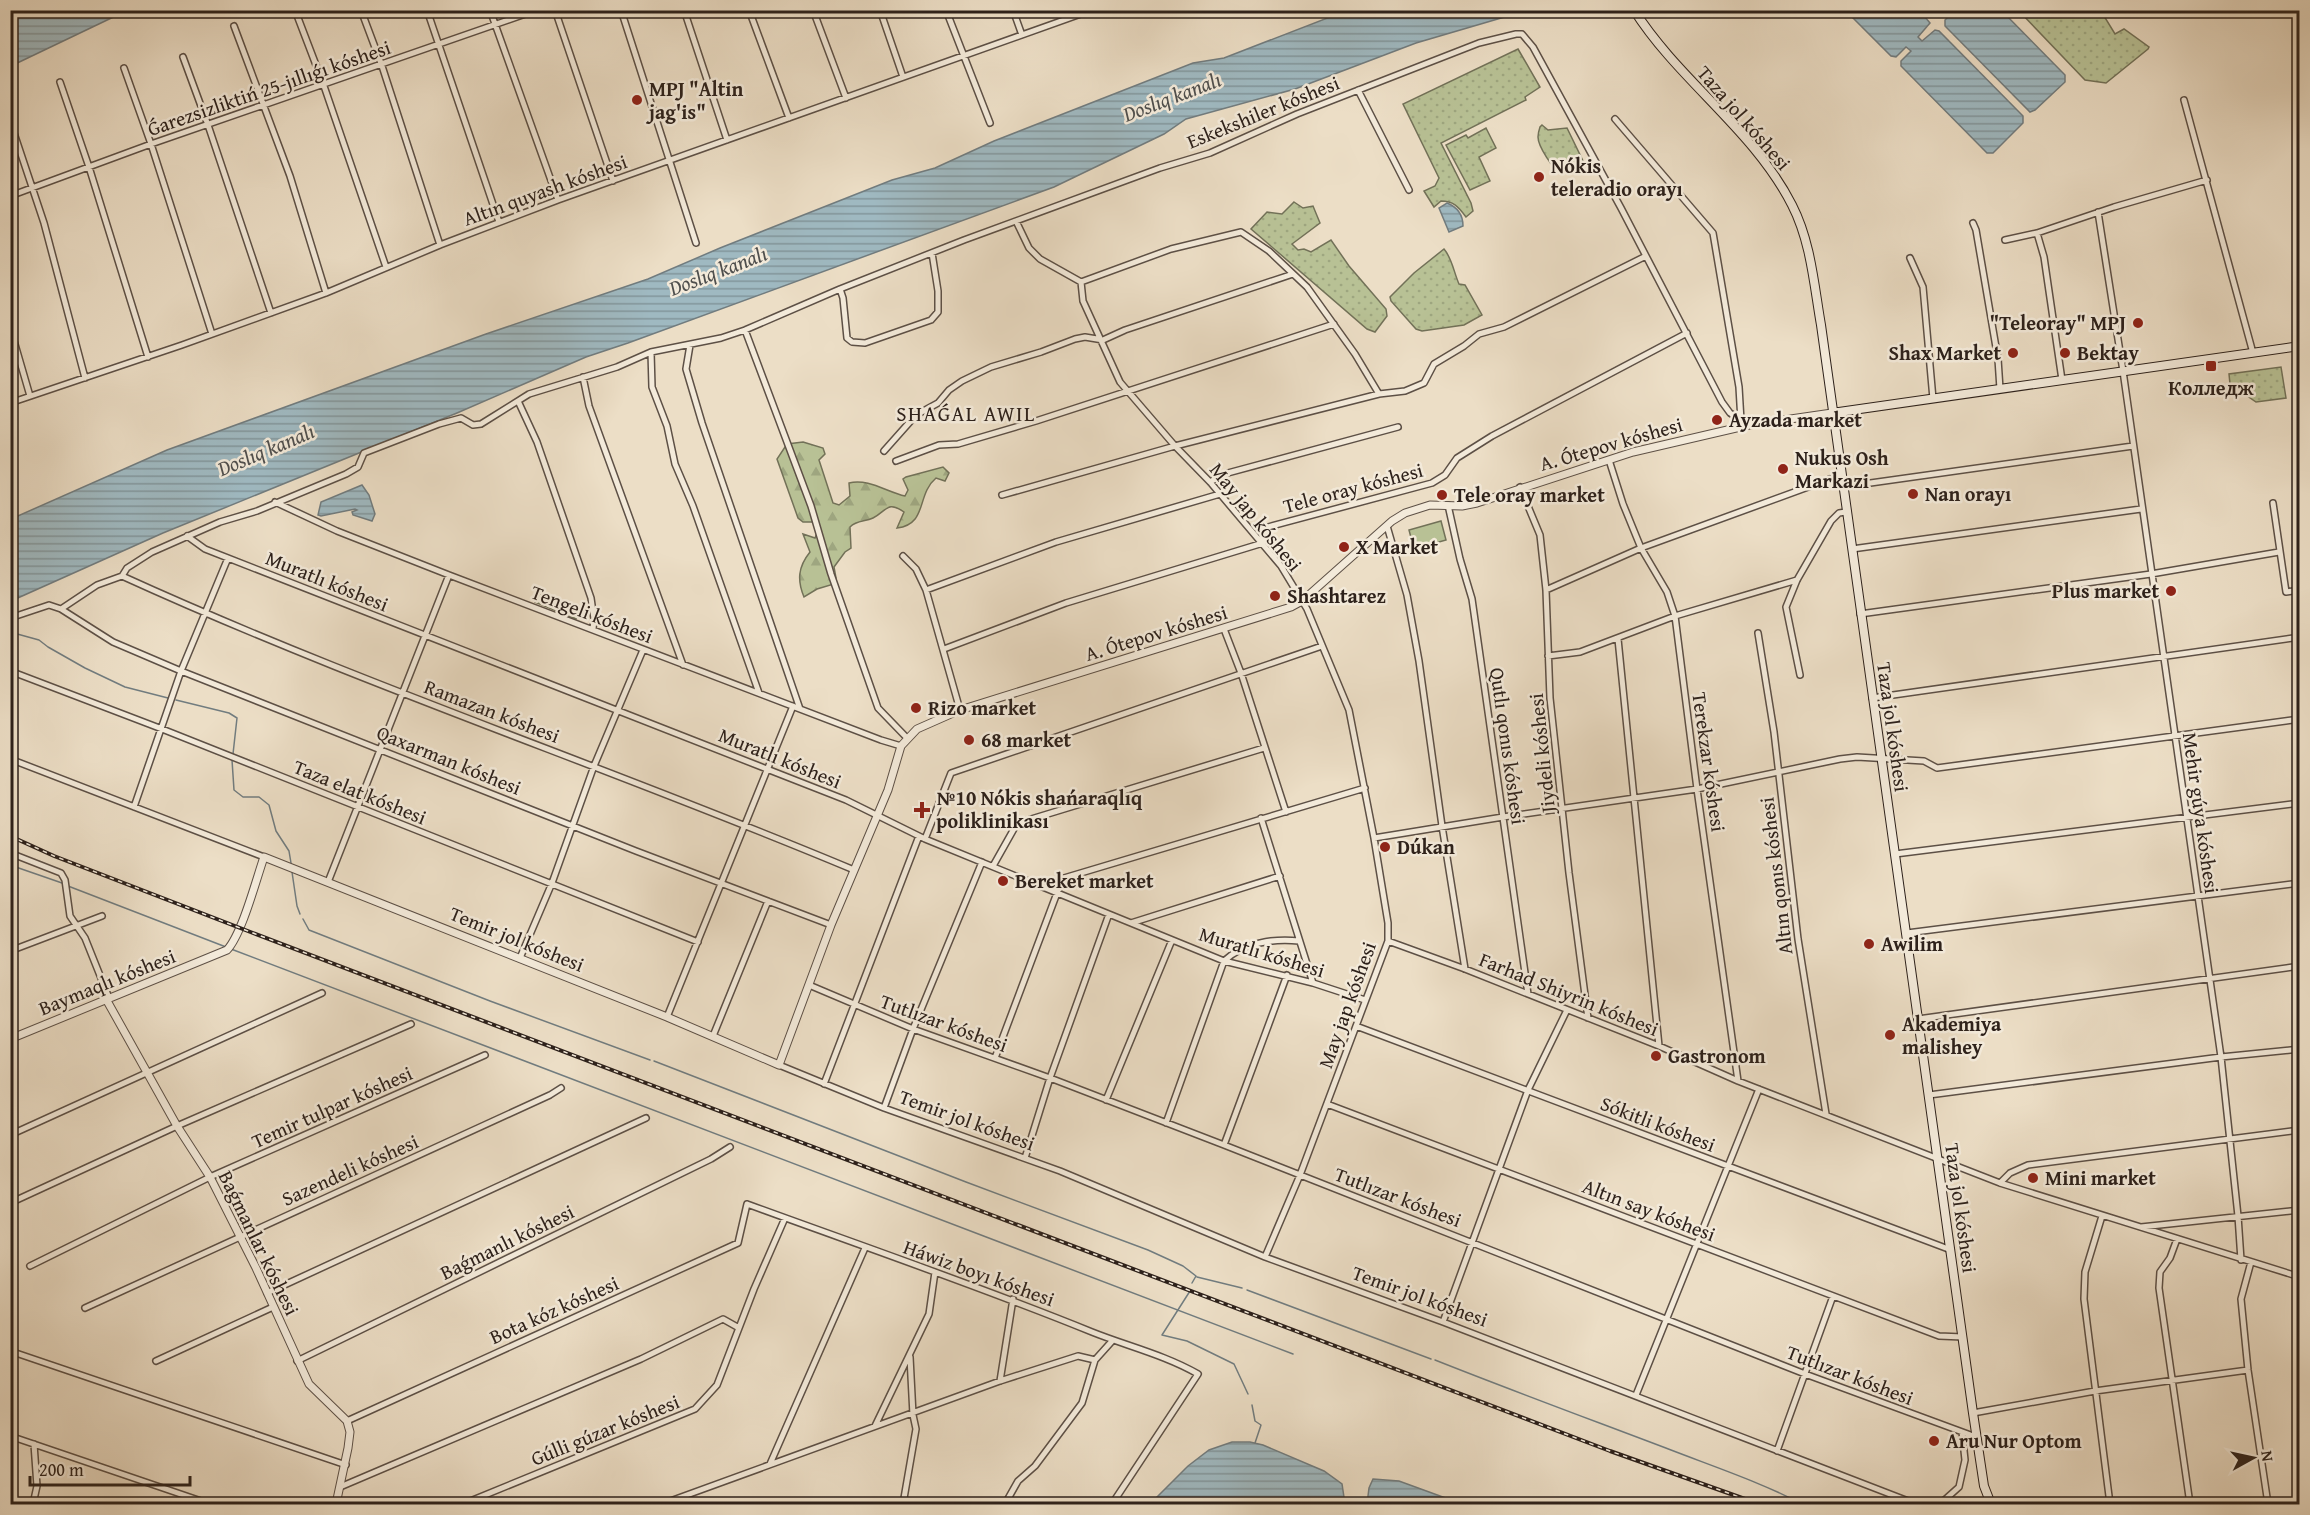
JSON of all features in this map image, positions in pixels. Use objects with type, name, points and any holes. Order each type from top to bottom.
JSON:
[{"type":"main road","name":"Taza jol kóshesi","points":[[1634,10],[1659,46],[1768,165],[1793,206],[1810,259],[1907,933],[1976,1437],[1984,1486],[1991,1504]]},
{"type":"main road","name":"A. Ótepov kóshesi","points":[[1832,413],[2300,346]]},
{"type":"street","points":[[295,10],[324,86],[386,267]]},
{"type":"street","points":[[361,10],[382,66],[440,245]]},
{"type":"street","points":[[427,10],[499,222]]},
{"type":"street","points":[[490,10],[558,200]]},
{"type":"street","name":"Ǵarezsizliktiń 25-jıllıǵı kóshesi","points":[[10,196],[151,144],[382,66],[537,10]]},
{"type":"street","points":[[555,10],[613,181]]},
{"type":"street","points":[[621,10],[696,243]]},
{"type":"street","points":[[684,10],[727,140]]},
{"type":"street","points":[[749,10],[789,118]]},
{"type":"street","points":[[813,10],[846,98]]},
{"type":"street","points":[[880,10],[903,77]]},
{"type":"street","points":[[946,10],[990,123]]},
{"type":"street","points":[[1013,10],[1022,35]]},
{"type":"street","name":"Altın quyash kóshesi","points":[[10,403],[272,313],[558,200],[1022,35],[1073,14],[1092,10]]},
{"type":"street","points":[[234,26],[290,176],[326,293]]},
{"type":"street","name":"Eskekshiler kóshesi","points":[[61,609],[98,585],[122,576],[127,568],[152,552],[220,522],[257,511],[346,474],[358,467],[364,453],[439,424],[461,418],[473,425],[482,424],[529,394],[617,367],[651,352],[690,345],[745,330],[840,289],[1016,221],[1160,168],[1210,153],[1297,114],[1358,90],[1479,44],[1521,34],[1533,47],[1646,256]]},
{"type":"street","points":[[183,57],[272,313]]},
{"type":"street","points":[[124,68],[212,334]]},
{"type":"street","points":[[60,82],[148,357]]},
{"type":"street","points":[[1358,90],[1409,190]]},
{"type":"street","points":[[2184,100],[2253,353]]},
{"type":"street","points":[[1616,119],[1713,233],[1739,387],[1741,421]]},
{"type":"street","points":[[10,121],[34,188],[85,378]]},
{"type":"street","points":[[2005,240],[2037,233],[2098,212],[2207,180]]},
{"type":"street","name":"Mehir gúyа kóshesi","points":[[2098,212],[2123,371],[2221,1057],[2241,1260]]},
{"type":"street","points":[[1016,221],[1029,248],[1040,259],[1081,282],[1171,249],[1241,232],[1269,252],[1307,287],[1379,394]]},
{"type":"street","points":[[1973,224],[1976,230],[1998,359],[2000,389]]},
{"type":"street","points":[[2037,233],[2044,257],[2062,380]]},
{"type":"street","points":[[840,289],[848,338],[852,342],[865,343],[931,320],[938,312],[938,291],[932,253]]},
{"type":"street","points":[[1002,495],[1175,446],[1379,394],[1406,391],[1424,383],[1434,364],[1479,334],[1504,327],[1646,256],[1722,402],[1730,413],[1749,425]]},
{"type":"street","points":[[1911,258],[1923,287],[1933,399]]},
{"type":"street","points":[[884,451],[916,415],[938,403],[949,390],[962,381],[991,367],[1075,339],[1085,337],[1103,340],[1125,330],[1293,274]]},
{"type":"street","name":"May jap kóshesi","points":[[1081,282],[1083,301],[1103,340],[1120,382],[1263,543],[1281,566],[1302,601],[1349,710],[1365,788],[1388,923],[1388,941],[1300,1175],[1265,1257]]},
{"type":"street","points":[[896,461],[939,445],[958,444],[1128,392],[1334,324]]},
{"type":"street","points":[[10,327],[30,396]]},
{"type":"street","points":[[745,330],[811,506],[831,574],[878,708],[907,738]]},
{"type":"street","name":"Tele oray kóshesi","points":[[1263,543],[1262,535],[1268,527],[1432,483],[1445,475],[1457,458],[1492,436],[1687,333]]},
{"type":"street","points":[[690,345],[686,369],[702,423],[800,709]]},
{"type":"street","points":[[651,352],[652,387],[667,426],[675,464],[693,506],[759,693]]},
{"type":"street","points":[[584,377],[589,406],[683,665]]},
{"type":"street","points":[[518,401],[537,442],[591,597],[594,619],[592,629]]},
{"type":"street","name":"A. Ótepov kóshesi","points":[[779,1065],[831,925],[878,815],[901,746],[916,729],[960,710],[1291,608],[1302,601],[1387,526],[1418,507],[1462,506],[1477,503],[1520,487],[1609,460],[1749,425],[1832,413]]},
{"type":"street","points":[[1210,482],[1224,474],[1398,427]]},
{"type":"street","points":[[1842,487],[2133,446]]},
{"type":"street","name":"Terekzar kóshesi","points":[[1609,460],[1623,504],[1641,548],[1667,592],[1675,616],[1738,1081]]},
{"type":"street","points":[[1546,590],[1641,548],[1841,475]]},
{"type":"street","name":"Jiydeli kóshesi","points":[[1520,487],[1540,535],[1546,590],[1550,698],[1588,1018]]},
{"type":"street","points":[[926,590],[1056,542],[1220,494]]},
{"type":"street","name":"Tengeli kóshesi","points":[[275,502],[337,531],[449,575],[901,746]]},
{"type":"street","points":[[2273,503],[2286,592],[2300,590]]},
{"type":"street","name":"Qutlı qonıs kóshesi","points":[[1448,505],[1472,599],[1528,994]]},
{"type":"street","points":[[1851,549],[2141,509]]},
{"type":"street","points":[[1800,675],[1786,607],[1797,580],[1834,518],[1839,513],[1846,512]]},
{"type":"street","points":[[1387,526],[1407,595],[1419,661],[1465,969]]},
{"type":"street","name":"Muratlı kóshesi","points":[[187,536],[205,549],[846,800],[922,837],[1224,961],[1313,982],[1365,1000]]},
{"type":"street","points":[[944,649],[1066,603],[1263,543]]},
{"type":"street","points":[[1860,614],[2151,574],[2279,552]]},
{"type":"street","points":[[903,556],[916,569],[926,590],[960,710]]},
{"type":"street","points":[[134,807],[182,671],[228,558]]},
{"type":"street","points":[[328,882],[449,575]]},
{"type":"street","name":"Ramazan kóshesi","points":[[122,576],[204,614],[746,824],[854,870]]},
{"type":"street","points":[[1548,656],[1580,652],[1675,616],[1797,580]]},
{"type":"street","points":[[10,618],[49,605],[61,609]]},
{"type":"street","name":"Qaxarman kóshesi","points":[[61,609],[113,642],[182,671],[831,925]]},
{"type":"street","points":[[1224,629],[1241,673],[1286,812]]},
{"type":"street","name":"Altın qonıs kóshesi","points":[[1758,633],[1779,773],[1798,939],[1826,1114]]},
{"type":"street","points":[[1872,698],[2300,637]]},
{"type":"street","points":[[1618,639],[1659,1046]]},
{"type":"street","points":[[824,1084],[853,1005],[922,837],[951,773],[1322,646]]},
{"type":"street","points":[[520,958],[552,883],[594,766],[643,650]]},
{"type":"street","name":"Taza elat kóshesi","points":[[10,671],[698,942]]},
{"type":"street","points":[[667,1017],[793,706]]},
{"type":"street","points":[[1374,838],[1697,789],[1840,759],[1881,758],[1924,761],[1937,768],[2300,719]]},
{"type":"street","points":[[993,866],[1015,827],[1028,820],[1264,748]]},
{"type":"street","name":"Temir jol kóshesi","points":[[10,759],[520,958],[884,1108],[1025,1158],[1265,1257],[1636,1395],[1916,1504]]},
{"type":"street","points":[[994,1058],[1064,878],[1365,788]]},
{"type":"street","points":[[1895,854],[2300,804]]},
{"type":"street","points":[[1262,818],[1313,982]]},
{"type":"street","name":"Baǵmanlar kóshesi","points":[[10,853],[61,873],[65,880],[70,916],[85,938],[108,999],[177,1126],[210,1178],[240,1236],[297,1361],[316,1392],[346,1421]]},
{"type":"street","name":"Baymaqlı kóshesi","points":[[10,1039],[216,955],[231,945],[264,857]]},
{"type":"street","points":[[884,1108],[913,1029],[982,862]]},
{"type":"street","points":[[1131,922],[1280,876]]},
{"type":"street","points":[[1907,933],[2300,883]]},
{"type":"street","points":[[713,1036],[768,901]]},
{"type":"street","points":[[10,951],[102,915]]},
{"type":"street","points":[[1025,1158],[1050,1078],[1109,915]]},
{"type":"street","points":[[1166,1123],[1224,961],[1239,950],[1279,939],[1299,941]]},
{"type":"street","points":[[1106,1100],[1172,940]]},
{"type":"street","name":"Farhad Shiyrin kóshesi","points":[[1388,941],[1465,969],[1659,1046],[1738,1081],[2000,1183],[2300,1277]]},
{"type":"street","points":[[1918,1019],[2300,966]]},
{"type":"street","points":[[1224,1146],[1287,975]]},
{"type":"street","name":"Tutlızar kóshesi","points":[[809,985],[913,1029],[1050,1078],[1668,1321],[1976,1437]]},
{"type":"street","points":[[10,1135],[322,993]]},
{"type":"street","points":[[1443,1322],[1528,1090],[1567,1010]]},
{"type":"street","points":[[10,1203],[177,1126],[411,1024]]},
{"type":"street","name":"Sókitli kóshesi","points":[[1356,1026],[1951,1250]]},
{"type":"street","points":[[1929,1095],[2300,1049]]},
{"type":"street","name":"Temir tulpar kóshesi","points":[[30,1266],[210,1178],[486,1055]]},
{"type":"street","name":"Sazendeli kóshesi","points":[[85,1308],[561,1088]]},
{"type":"street","points":[[1636,1395],[1668,1321],[1696,1244],[1759,1089]]},
{"type":"street","name":"Altın say kóshesi","points":[[1327,1104],[1939,1336],[1963,1337]]},
{"type":"street","points":[[267,1293],[646,1118]]},
{"type":"street","points":[[2000,1183],[2010,1173],[2028,1165],[2300,1130]]},
{"type":"street","name":"Baǵmanlı kóshesi","points":[[297,1361],[701,1164],[730,1147]]},
{"type":"street","name":"Háwiz boyı kóshesi","points":[[747,1204],[1012,1299],[1113,1340],[1176,1361],[1197,1374],[1112,1504]]},
{"type":"street","name":"Bota kóz kóshesi","points":[[346,1421],[738,1243],[747,1204]]},
{"type":"street","points":[[2139,1227],[2300,1210]]},
{"type":"street","points":[[2102,1216],[2085,1272],[2084,1299],[2110,1504]]},
{"type":"street","name":"Gúlli gúzar kóshesi","points":[[464,1504],[695,1409],[717,1385],[785,1218]]},
{"type":"street","points":[[2177,1239],[2170,1258],[2160,1272],[2159,1288],[2190,1504]]},
{"type":"street","points":[[770,1464],[865,1248]]},
{"type":"street","points":[[2251,1262],[2241,1299],[2248,1370],[2268,1504]]},
{"type":"street","points":[[875,1426],[929,1314],[935,1272]]},
{"type":"street","points":[[1776,1451],[1833,1296]]},
{"type":"street","points":[[999,1381],[1012,1299]]},
{"type":"street","points":[[156,1361],[273,1307]]},
{"type":"street","points":[[340,1487],[641,1359],[723,1319],[739,1328]]},
{"type":"street","points":[[1005,1504],[1018,1481],[1035,1466],[1082,1402],[1095,1360],[1113,1340]]},
{"type":"street","points":[[10,1351],[346,1465]]},
{"type":"street","points":[[903,1504],[916,1429],[910,1355]]},
{"type":"street","points":[[662,1504],[999,1381],[1078,1356],[1095,1360]]},
{"type":"street","points":[[1973,1413],[2095,1391],[2248,1370]]},
{"type":"street","points":[[336,1504],[346,1465],[350,1432],[346,1421]]},
{"type":"street","points":[[1940,1504],[1959,1487],[1965,1460],[1962,1432]]},
{"type":"street","points":[[10,1436],[210,1504]]},
{"type":"street","points":[[33,1504],[37,1486],[34,1444]]},
{"type":"green space","points":[[2019,11],[2101,11],[2115,34],[2124,29],[2149,47],[2106,83],[2085,80]]},
{"type":"green space","points":[[1518,49],[1540,87],[1525,97],[1526,100],[1441,143],[1473,211],[1466,217],[1455,205],[1445,201],[1441,201],[1434,207],[1424,191],[1435,186],[1439,178],[1403,104]]},
{"type":"green space","points":[[1542,125],[1548,130],[1567,128],[1584,163],[1562,174],[1558,172],[1540,146],[1538,137]]},
{"type":"green space","points":[[1486,128],[1496,148],[1479,157],[1490,181],[1470,190],[1446,145],[1466,135],[1468,138]]},
{"type":"green space","points":[[1294,202],[1303,208],[1313,206],[1320,223],[1292,244],[1298,250],[1304,249],[1311,252],[1331,240],[1349,266],[1386,309],[1387,316],[1375,332],[1367,329],[1251,229],[1267,212],[1282,214]]},
{"type":"green space","points":[[1444,249],[1459,284],[1465,285],[1482,315],[1464,325],[1422,331],[1416,329],[1390,297],[1414,273]]},
{"type":"green space","points":[[2281,367],[2286,398],[2256,402],[2230,384],[2229,374]]},
{"type":"green space","points":[[803,442],[823,448],[825,454],[819,460],[833,503],[839,505],[850,496],[849,483],[863,482],[905,496],[908,490],[903,479],[906,477],[943,467],[949,473],[945,481],[936,478],[930,485],[918,515],[907,525],[897,528],[904,512],[890,507],[873,518],[855,523],[850,527],[851,548],[845,552],[834,567],[836,578],[834,584],[817,589],[804,597],[800,585],[800,574],[803,563],[810,552],[803,534],[815,538],[819,528],[812,522],[803,522],[798,518],[777,459],[787,444]]},
{"type":"green space","points":[[1441,521],[1446,540],[1414,549],[1409,530]]},
{"type":"green space","points":[[538,593],[579,610],[576,619],[535,602]]},
{"type":"water","name":"Doslıq kanalı","points":[[1348,10],[1525,11],[1416,43],[1295,89],[1186,119],[1164,134],[1054,187],[586,357],[457,413],[163,533],[11,601],[11,519],[167,450],[486,334],[648,279],[892,180],[935,168],[994,141],[1193,63],[1224,58]]},
{"type":"water","points":[[32,11],[126,11],[11,66],[11,20]]},
{"type":"water","points":[[1846,11],[1920,11],[1930,23],[1918,37],[1922,41],[1935,30],[1939,31],[2023,116],[2023,123],[1993,153],[1987,153],[1901,66],[1901,61],[1911,51],[1906,47],[1896,57],[1891,56]]},
{"type":"water","points":[[1951,11],[2002,11],[2065,75],[2065,82],[2030,112],[1945,26],[1945,20],[1952,13]]},
{"type":"water","points":[[1447,203],[1459,212],[1463,226],[1449,232],[1439,208]]},
{"type":"water","points":[[362,485],[369,495],[375,514],[372,521],[353,515],[352,512],[357,510],[355,509],[318,515],[321,502]]},
{"type":"water","points":[[1232,1442],[1263,1445],[1324,1471],[1342,1484],[1345,1504],[1290,1504],[1281,1500],[1268,1504],[1150,1504],[1188,1466],[1209,1450]]},
{"type":"water","points":[[1373,1479],[1399,1481],[1462,1504],[1367,1504]]},
{"type":"waterway","points":[[10,632],[39,640],[85,668],[125,687],[168,698]]},
{"type":"waterway","points":[[176,700],[229,713],[237,718],[233,754]]},
{"type":"waterway","points":[[232,760],[234,790],[243,797],[259,797],[269,805],[276,831],[289,851],[291,863]]},
{"type":"waterway","points":[[10,865],[62,883]]},
{"type":"waterway","points":[[292,872],[300,914]]},
{"type":"waterway","points":[[68,886],[226,947]]},
{"type":"waterway","points":[[303,919],[309,930],[490,1001],[650,1060]]},
{"type":"waterway","points":[[231,949],[1293,1354]]},
{"type":"waterway","points":[[654,1061],[1148,1250],[1183,1266],[1196,1276],[1192,1283]]},
{"type":"waterway","points":[[1197,1277],[1242,1288]]},
{"type":"waterway","points":[[1247,1290],[1431,1359]]},
{"type":"waterway","points":[[1190,1291],[1162,1335],[1187,1341],[1234,1364],[1248,1394]]},
{"type":"waterway","points":[[1435,1360],[1737,1475],[1802,1504]]},
{"type":"waterway","points":[[1252,1405],[1255,1421],[1261,1425],[1255,1443]]},
{"type":"railway","points":[[10,836],[54,856],[253,933],[1610,1451],[1759,1504]]},
{"type":"place","name":"MPJ \"Altin jag'is\"","points":[[637,100]]},
{"type":"place","name":"Nókis teleradio orayı","points":[[1539,177]]},
{"type":"place","name":"\"Teleoray\" MPJ","points":[[2138,323]]},
{"type":"place","name":"Shax Market","points":[[2013,353]]},
{"type":"place","name":"Bektay","points":[[2065,353]]},
{"type":"place","name":"Колледж","points":[[2211,366]]},
{"type":"place","name":"Ayzada market","points":[[1717,420]]},
{"type":"place","name":"Nukus Osh Markazi","points":[[1783,469]]},
{"type":"place","name":"Nan orayı","points":[[1913,494]]},
{"type":"place","name":"Tele oray market","points":[[1442,495]]},
{"type":"place","name":"X Market","points":[[1344,547]]},
{"type":"place","name":"Plus market","points":[[2171,591]]},
{"type":"place","name":"Shashtarez","points":[[1275,596]]},
{"type":"place","name":"Rizo market","points":[[916,708]]},
{"type":"place","name":"68 market","points":[[969,740]]},
{"type":"place","name":"№10 Nókis shańaraqlıq poliklinikası","points":[[922,810]]},
{"type":"place","name":"Dúkan","points":[[1385,847]]},
{"type":"place","name":"Bereket market","points":[[1003,881]]},
{"type":"place","name":"Awilim","points":[[1869,944]]},
{"type":"place","name":"Akademiya malishey","points":[[1890,1035]]},
{"type":"place","name":"Gastronom","points":[[1656,1056]]},
{"type":"place","name":"Mini market","points":[[2033,1178]]},
{"type":"place","name":"Aru Nur Optom","points":[[1934,1441]]},
{"type":"district","name":"SHAǴAL AWIL","points":[[966,414]]}]
